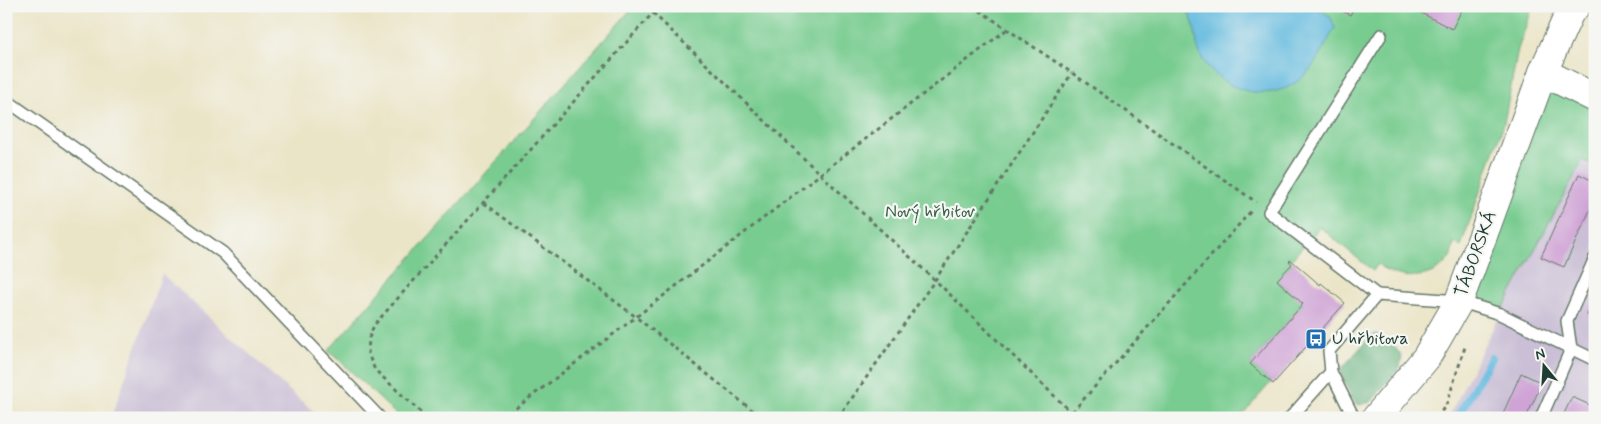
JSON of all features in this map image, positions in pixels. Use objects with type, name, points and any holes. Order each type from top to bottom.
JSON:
[{"type":"street","name":"TÁBORSKÁ","points":[[1376,418],[1426,358],[1459,301],[1542,72],[1570,12],[1576,6]]},
{"type":"street","points":[[1542,72],[1595,98]]},
{"type":"lane","points":[[1381,35],[1269,212],[1376,295],[1459,301],[1500,314],[1595,360]]},
{"type":"lane","points":[[6,100],[223,253],[380,418]]},
{"type":"lane","points":[[1541,418],[1571,349],[1567,321],[1595,258]]},
{"type":"lane","points":[[1354,418],[1331,372],[1328,351],[1376,295]]},
{"type":"lane","points":[[1290,418],[1331,372]]},
{"type":"path","points":[[427,418],[375,370],[368,354],[369,338],[374,325],[659,6]]},
{"type":"path","points":[[973,6],[1258,203],[1068,418]]},
{"type":"path","points":[[653,13],[820,174],[935,280],[1072,413]]},
{"type":"path","points":[[503,418],[1006,30]]},
{"type":"path","points":[[838,418],[935,280],[1072,73]]},
{"type":"path","points":[[484,203],[636,317],[762,418]]},
{"type":"path","points":[[1437,418],[1447,403],[1467,339]]},
{"type":"shaded area","points":[[1583,159],[1595,166],[1595,418],[1448,418],[1500,314]]},
{"type":"shaded area","points":[[162,274],[293,394],[322,418],[111,418]]},
{"type":"green space","name":"Nový hřbitov","points":[[634,6],[1533,6],[1518,49],[1504,123],[1461,246],[1454,243],[1451,255],[1445,264],[1437,270],[1417,276],[1406,276],[1386,270],[1378,264],[1373,271],[1320,227],[1290,261],[1292,264],[1277,280],[1303,304],[1250,364],[1271,382],[1240,418],[400,418],[328,351]]},
{"type":"green space","points":[[1543,72],[1595,98],[1595,166],[1583,160],[1500,314],[1459,301]]},
{"type":"green space","points":[[1376,334],[1400,353],[1402,357],[1400,367],[1371,402],[1359,405],[1353,400],[1341,375],[1342,368],[1370,337]]},
{"type":"water","points":[[1185,6],[1312,6],[1330,16],[1335,28],[1310,69],[1294,84],[1281,90],[1252,92],[1224,81],[1203,60],[1192,20]]},
{"type":"building","points":[[1332,6],[1355,6],[1350,15]]},
{"type":"building","points":[[1408,6],[1464,6],[1452,29]]},
{"type":"building","points":[[1579,174],[1595,182],[1595,199],[1564,267],[1541,257]]},
{"type":"building","points":[[1291,260],[1345,303],[1273,384],[1250,364],[1303,304],[1277,280],[1292,264],[1289,261]]},
{"type":"building","points":[[1595,297],[1595,319],[1587,315]]},
{"type":"building","points":[[1521,373],[1542,383],[1526,418],[1501,418]]},
{"type":"building","points":[[1572,397],[1592,406],[1587,418],[1562,418]]},
{"type":"waterway","points":[[1457,418],[1491,358]]},
{"type":"place","name":"U hřbitova","points":[[1316,339]]}]
